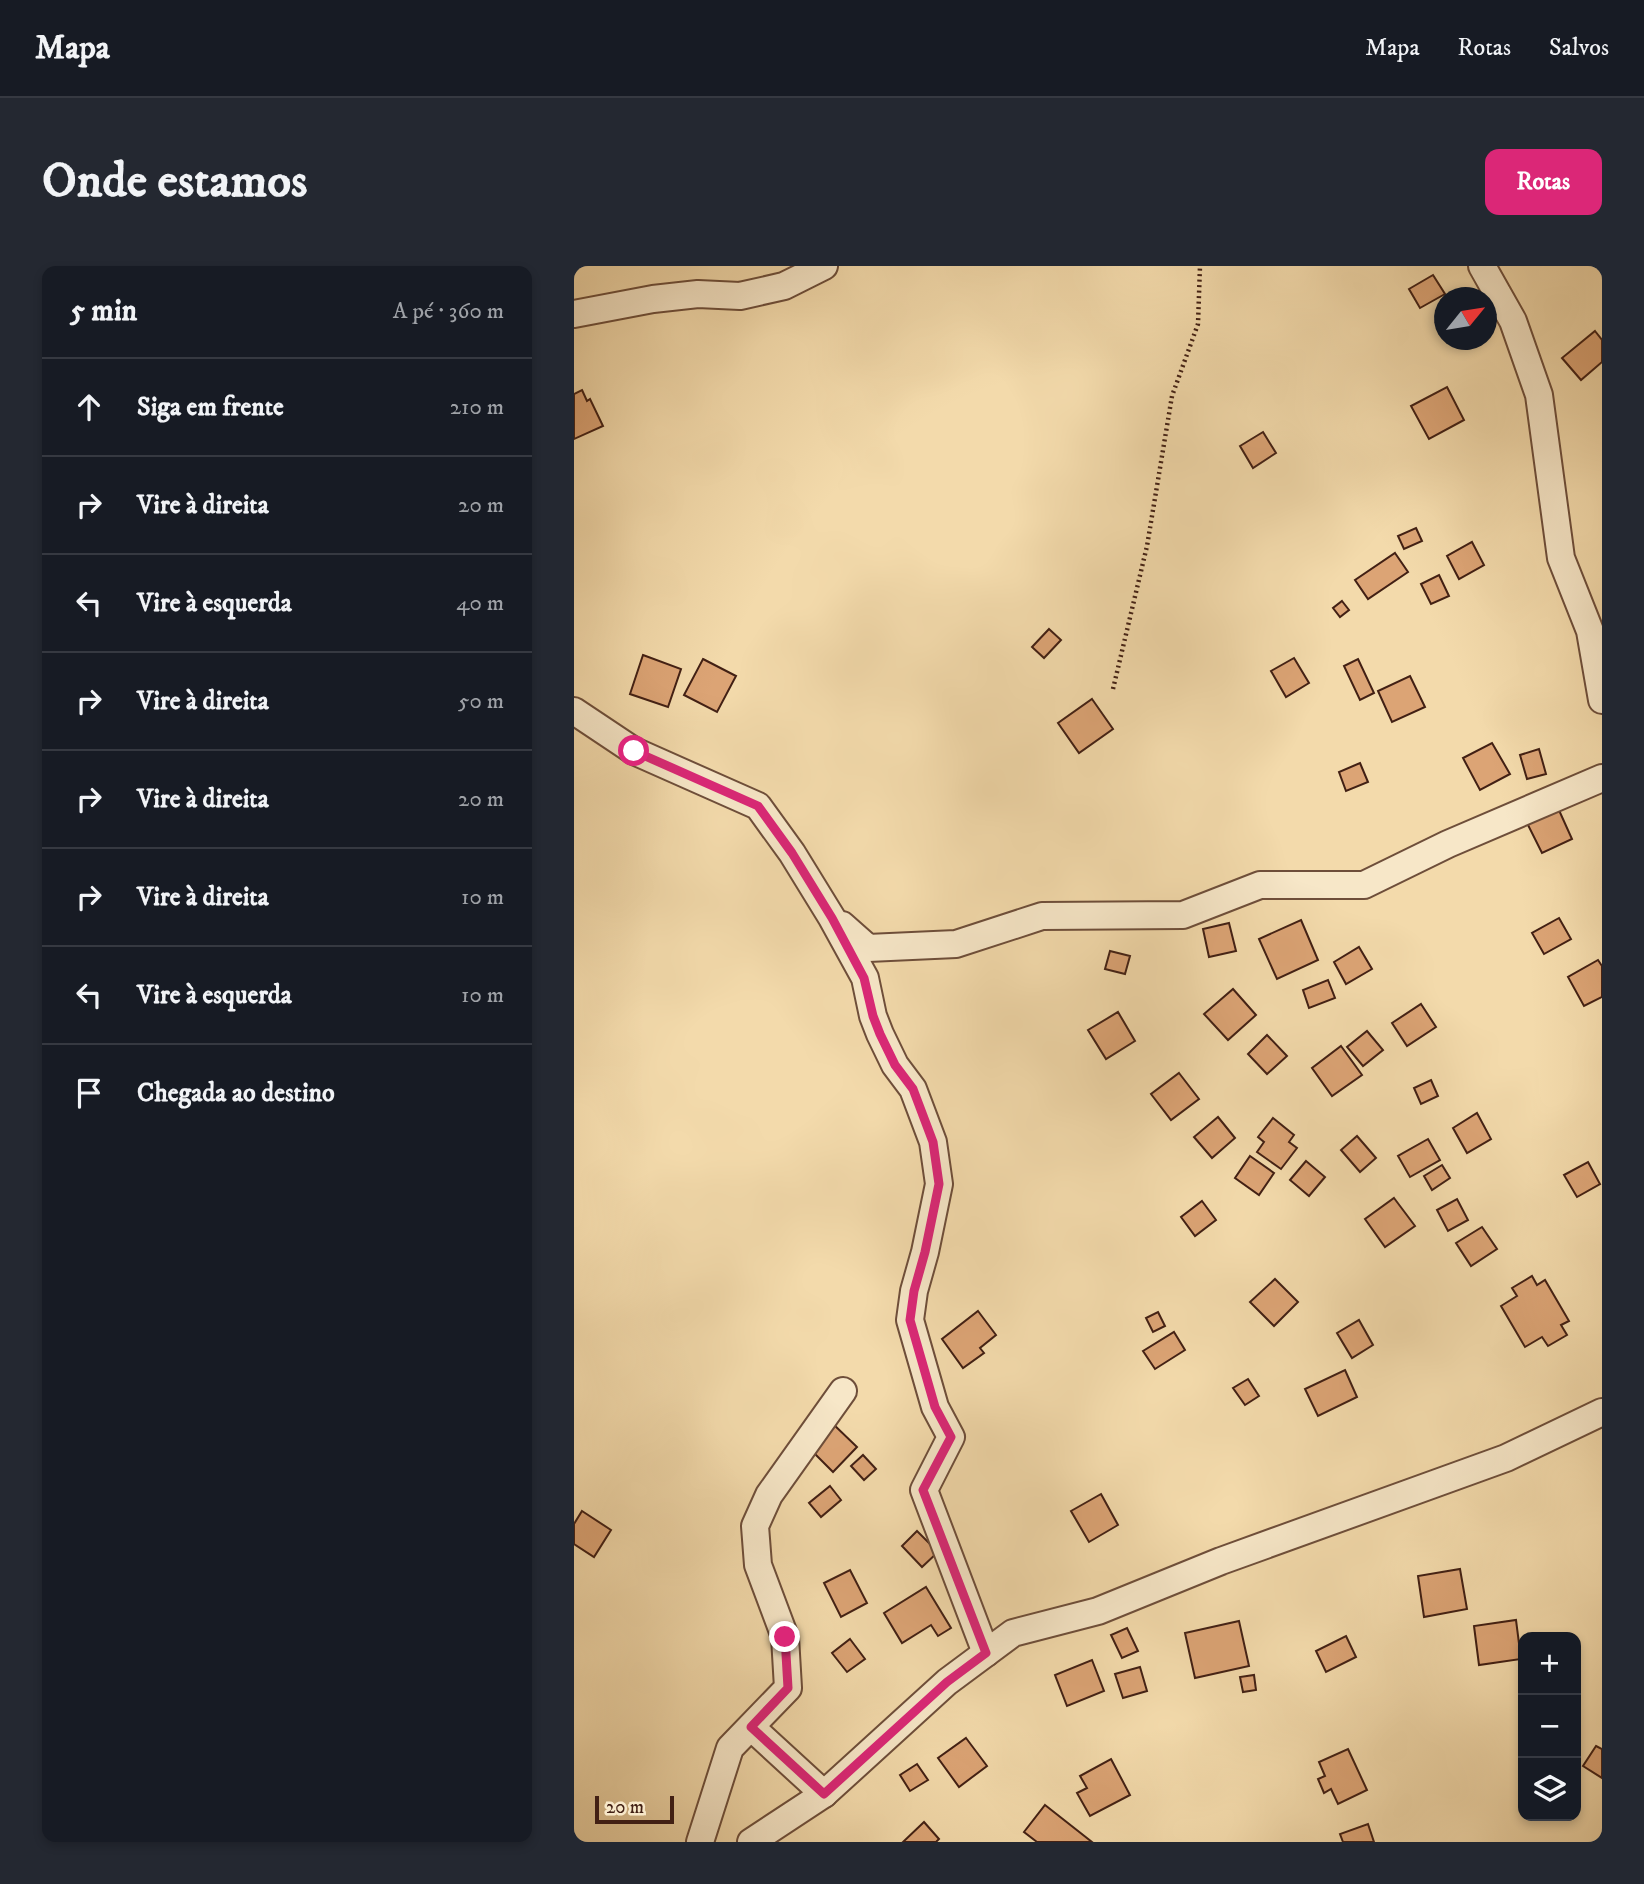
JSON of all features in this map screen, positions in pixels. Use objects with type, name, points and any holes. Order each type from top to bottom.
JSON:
[{"type":"street","points":[[574,314],[653,299],[698,294],[740,296],[783,286],[824,266]]},
{"type":"street","points":[[1482,266],[1513,321],[1539,395],[1561,558],[1590,631],[1602,700]]},
{"type":"street","points":[[574,711],[634,751],[758,806],[792,853],[832,918],[864,978],[880,1034],[895,1065],[913,1089],[933,1142],[939,1184],[914,1291],[910,1320],[935,1407],[951,1437],[923,1490],[986,1653]]},
{"type":"street","points":[[832,918],[869,948],[956,944],[1042,916],[1183,915],[1260,885],[1364,884],[1448,844],[1602,778]]},
{"type":"street","points":[[699,1842],[730,1748],[788,1688],[785,1637],[758,1565],[755,1526],[769,1495],[843,1391]]},
{"type":"street","points":[[751,1842],[824,1794],[947,1682],[1013,1633],[1098,1611],[1221,1561],[1506,1458],[1602,1412]]},
{"type":"street","points":[[751,1727],[824,1794]]},
{"type":"path","points":[[1114,690],[1147,546],[1172,396],[1198,324],[1200,266]]},
{"type":"building","points":[[1433,275],[1441,287],[1434,287],[1434,300],[1420,308],[1409,289]]},
{"type":"building","points":[[1595,331],[1602,340],[1602,362],[1581,380],[1562,358]]},
{"type":"building","points":[[1447,387],[1464,420],[1429,439],[1411,406]]},
{"type":"building","points":[[582,390],[587,401],[590,399],[603,426],[574,439],[574,394]]},
{"type":"building","points":[[1263,432],[1276,453],[1253,468],[1240,446]]},
{"type":"building","points":[[1416,528],[1422,541],[1404,549],[1398,536]]},
{"type":"building","points":[[1472,542],[1484,565],[1459,579],[1447,556]]},
{"type":"building","points":[[1395,553],[1408,572],[1368,599],[1355,580]]},
{"type":"building","points":[[1439,575],[1449,596],[1431,604],[1421,584]]},
{"type":"building","points":[[1342,601],[1349,610],[1340,617],[1333,608]]},
{"type":"building","points":[[1049,629],[1061,640],[1044,658],[1032,647]]},
{"type":"building","points":[[643,655],[681,669],[668,707],[630,694]]},
{"type":"building","points":[[1294,658],[1309,683],[1286,697],[1271,671]]},
{"type":"building","points":[[703,659],[736,676],[717,712],[684,695]]},
{"type":"building","points":[[1358,659],[1374,693],[1360,700],[1344,666]]},
{"type":"building","points":[[1410,676],[1425,707],[1392,722],[1378,691]]},
{"type":"building","points":[[1092,699],[1113,729],[1079,753],[1058,723]]},
{"type":"building","points":[[1492,743],[1510,774],[1480,790],[1463,758]]},
{"type":"building","points":[[1539,749],[1546,774],[1527,779],[1520,755]]},
{"type":"building","points":[[1360,763],[1368,782],[1346,791],[1339,772]]},
{"type":"building","points":[[1558,808],[1572,839],[1542,853],[1527,823]]},
{"type":"building","points":[[1559,918],[1571,939],[1544,954],[1532,933]]},
{"type":"building","points":[[1301,920],[1318,960],[1277,979],[1259,939]]},
{"type":"building","points":[[1229,923],[1236,951],[1209,957],[1203,929]]},
{"type":"building","points":[[1359,947],[1372,969],[1346,984],[1334,962]]},
{"type":"building","points":[[1110,951],[1130,956],[1125,974],[1105,969]]},
{"type":"building","points":[[1598,960],[1602,966],[1602,997],[1584,1006],[1568,977]]},
{"type":"building","points":[[1328,980],[1335,998],[1309,1008],[1303,990]]},
{"type":"building","points":[[1233,989],[1256,1015],[1228,1040],[1204,1014]]},
{"type":"building","points":[[1421,1004],[1436,1027],[1407,1046],[1392,1023]]},
{"type":"building","points":[[1118,1012],[1135,1041],[1106,1059],[1088,1030]]},
{"type":"building","points":[[1367,1031],[1383,1050],[1363,1066],[1347,1047]]},
{"type":"building","points":[[1267,1035],[1287,1056],[1267,1074],[1248,1054]]},
{"type":"building","points":[[1341,1046],[1362,1075],[1332,1096],[1312,1068]]},
{"type":"building","points":[[1179,1073],[1199,1099],[1171,1120],[1151,1094]]},
{"type":"building","points":[[1431,1080],[1438,1096],[1421,1104],[1414,1088]]},
{"type":"building","points":[[1477,1113],[1491,1139],[1467,1153],[1453,1128]]},
{"type":"building","points":[[1218,1117],[1235,1138],[1212,1158],[1194,1137]]},
{"type":"building","points":[[1273,1118],[1294,1135],[1289,1142],[1297,1148],[1281,1169],[1257,1152],[1264,1142],[1258,1137]]},
{"type":"building","points":[[1357,1136],[1376,1158],[1360,1172],[1341,1150]]},
{"type":"building","points":[[1428,1139],[1440,1160],[1410,1177],[1398,1156]]},
{"type":"building","points":[[1250,1156],[1274,1173],[1259,1195],[1235,1178]]},
{"type":"building","points":[[1306,1161],[1325,1177],[1309,1196],[1290,1180]]},
{"type":"building","points":[[1588,1162],[1600,1184],[1577,1197],[1564,1175]]},
{"type":"building","points":[[1442,1165],[1450,1178],[1432,1190],[1424,1176]]},
{"type":"building","points":[[1394,1198],[1415,1226],[1385,1247],[1365,1219]]},
{"type":"building","points":[[1457,1199],[1468,1220],[1448,1231],[1437,1210]]},
{"type":"building","points":[[1202,1201],[1216,1220],[1195,1236],[1181,1217]]},
{"type":"building","points":[[1482,1227],[1497,1249],[1471,1266],[1456,1243]]},
{"type":"building","points":[[1532,1276],[1537,1285],[1545,1280],[1569,1321],[1561,1325],[1567,1335],[1548,1346],[1542,1337],[1525,1347],[1501,1306],[1517,1296],[1512,1288]]},
{"type":"building","points":[[1275,1279],[1298,1302],[1274,1326],[1250,1302]]},
{"type":"building","points":[[978,1311],[996,1335],[980,1348],[984,1353],[963,1368],[942,1339]]},
{"type":"building","points":[[1158,1312],[1165,1326],[1153,1332],[1146,1318]]},
{"type":"building","points":[[1359,1320],[1373,1345],[1352,1358],[1337,1333]]},
{"type":"building","points":[[1174,1332],[1185,1350],[1155,1369],[1143,1351]]},
{"type":"building","points":[[1345,1370],[1357,1397],[1318,1416],[1305,1389]]},
{"type":"building","points":[[1248,1379],[1259,1396],[1245,1405],[1233,1388]]},
{"type":"building","points":[[831,1422],[857,1447],[833,1472],[807,1446]]},
{"type":"building","points":[[863,1455],[876,1469],[864,1480],[851,1466]]},
{"type":"building","points":[[830,1486],[841,1500],[821,1517],[809,1503]]},
{"type":"building","points":[[1101,1494],[1118,1525],[1089,1542],[1071,1511]]},
{"type":"building","points":[[582,1511],[611,1530],[594,1557],[574,1544],[574,1524]]},
{"type":"building","points":[[917,1531],[938,1552],[922,1567],[902,1546]]},
{"type":"building","points":[[1460,1569],[1467,1609],[1424,1617],[1418,1576]]},
{"type":"building","points":[[850,1570],[867,1603],[841,1617],[824,1583]]},
{"type":"building","points":[[926,1587],[951,1628],[938,1636],[931,1625],[902,1643],[884,1613]]},
{"type":"building","points":[[1516,1620],[1518,1659],[1479,1665],[1474,1626]]},
{"type":"building","points":[[1239,1621],[1249,1666],[1195,1678],[1185,1633]]},
{"type":"building","points":[[1127,1628],[1138,1651],[1122,1658],[1111,1635]]},
{"type":"building","points":[[1346,1636],[1356,1657],[1326,1672],[1316,1651]]},
{"type":"building","points":[[850,1639],[865,1659],[847,1672],[832,1653]]},
{"type":"building","points":[[1092,1660],[1104,1691],[1067,1706],[1055,1675]]},
{"type":"building","points":[[1140,1667],[1147,1691],[1123,1698],[1115,1674]]},
{"type":"building","points":[[1254,1675],[1256,1690],[1243,1692],[1240,1677]]},
{"type":"building","points":[[966,1738],[987,1766],[959,1787],[938,1758]]},
{"type":"building","points":[[1596,1746],[1602,1749],[1602,1778],[1583,1766]]},
{"type":"building","points":[[1348,1749],[1367,1790],[1338,1804],[1331,1789],[1324,1793],[1318,1779],[1325,1776],[1319,1762]]},
{"type":"building","points":[[1111,1759],[1130,1795],[1090,1816],[1077,1793],[1087,1788],[1080,1776]]},
{"type":"building","points":[[917,1764],[928,1780],[910,1791],[900,1775]]},
{"type":"building","points":[[1045,1805],[1092,1842],[1037,1842],[1024,1832]]},
{"type":"building","points":[[924,1822],[939,1839],[936,1842],[903,1842]]},
{"type":"building","points":[[1368,1824],[1374,1842],[1343,1842],[1340,1834]]},
{"type":"route","points":[[634,751],[758,806],[792,853],[832,918],[864,978],[880,1034],[895,1065],[913,1089],[933,1142],[939,1184],[914,1291],[910,1320],[935,1407],[951,1437],[923,1490],[986,1653],[947,1682],[824,1794],[751,1727],[788,1688],[785,1637]]}]
